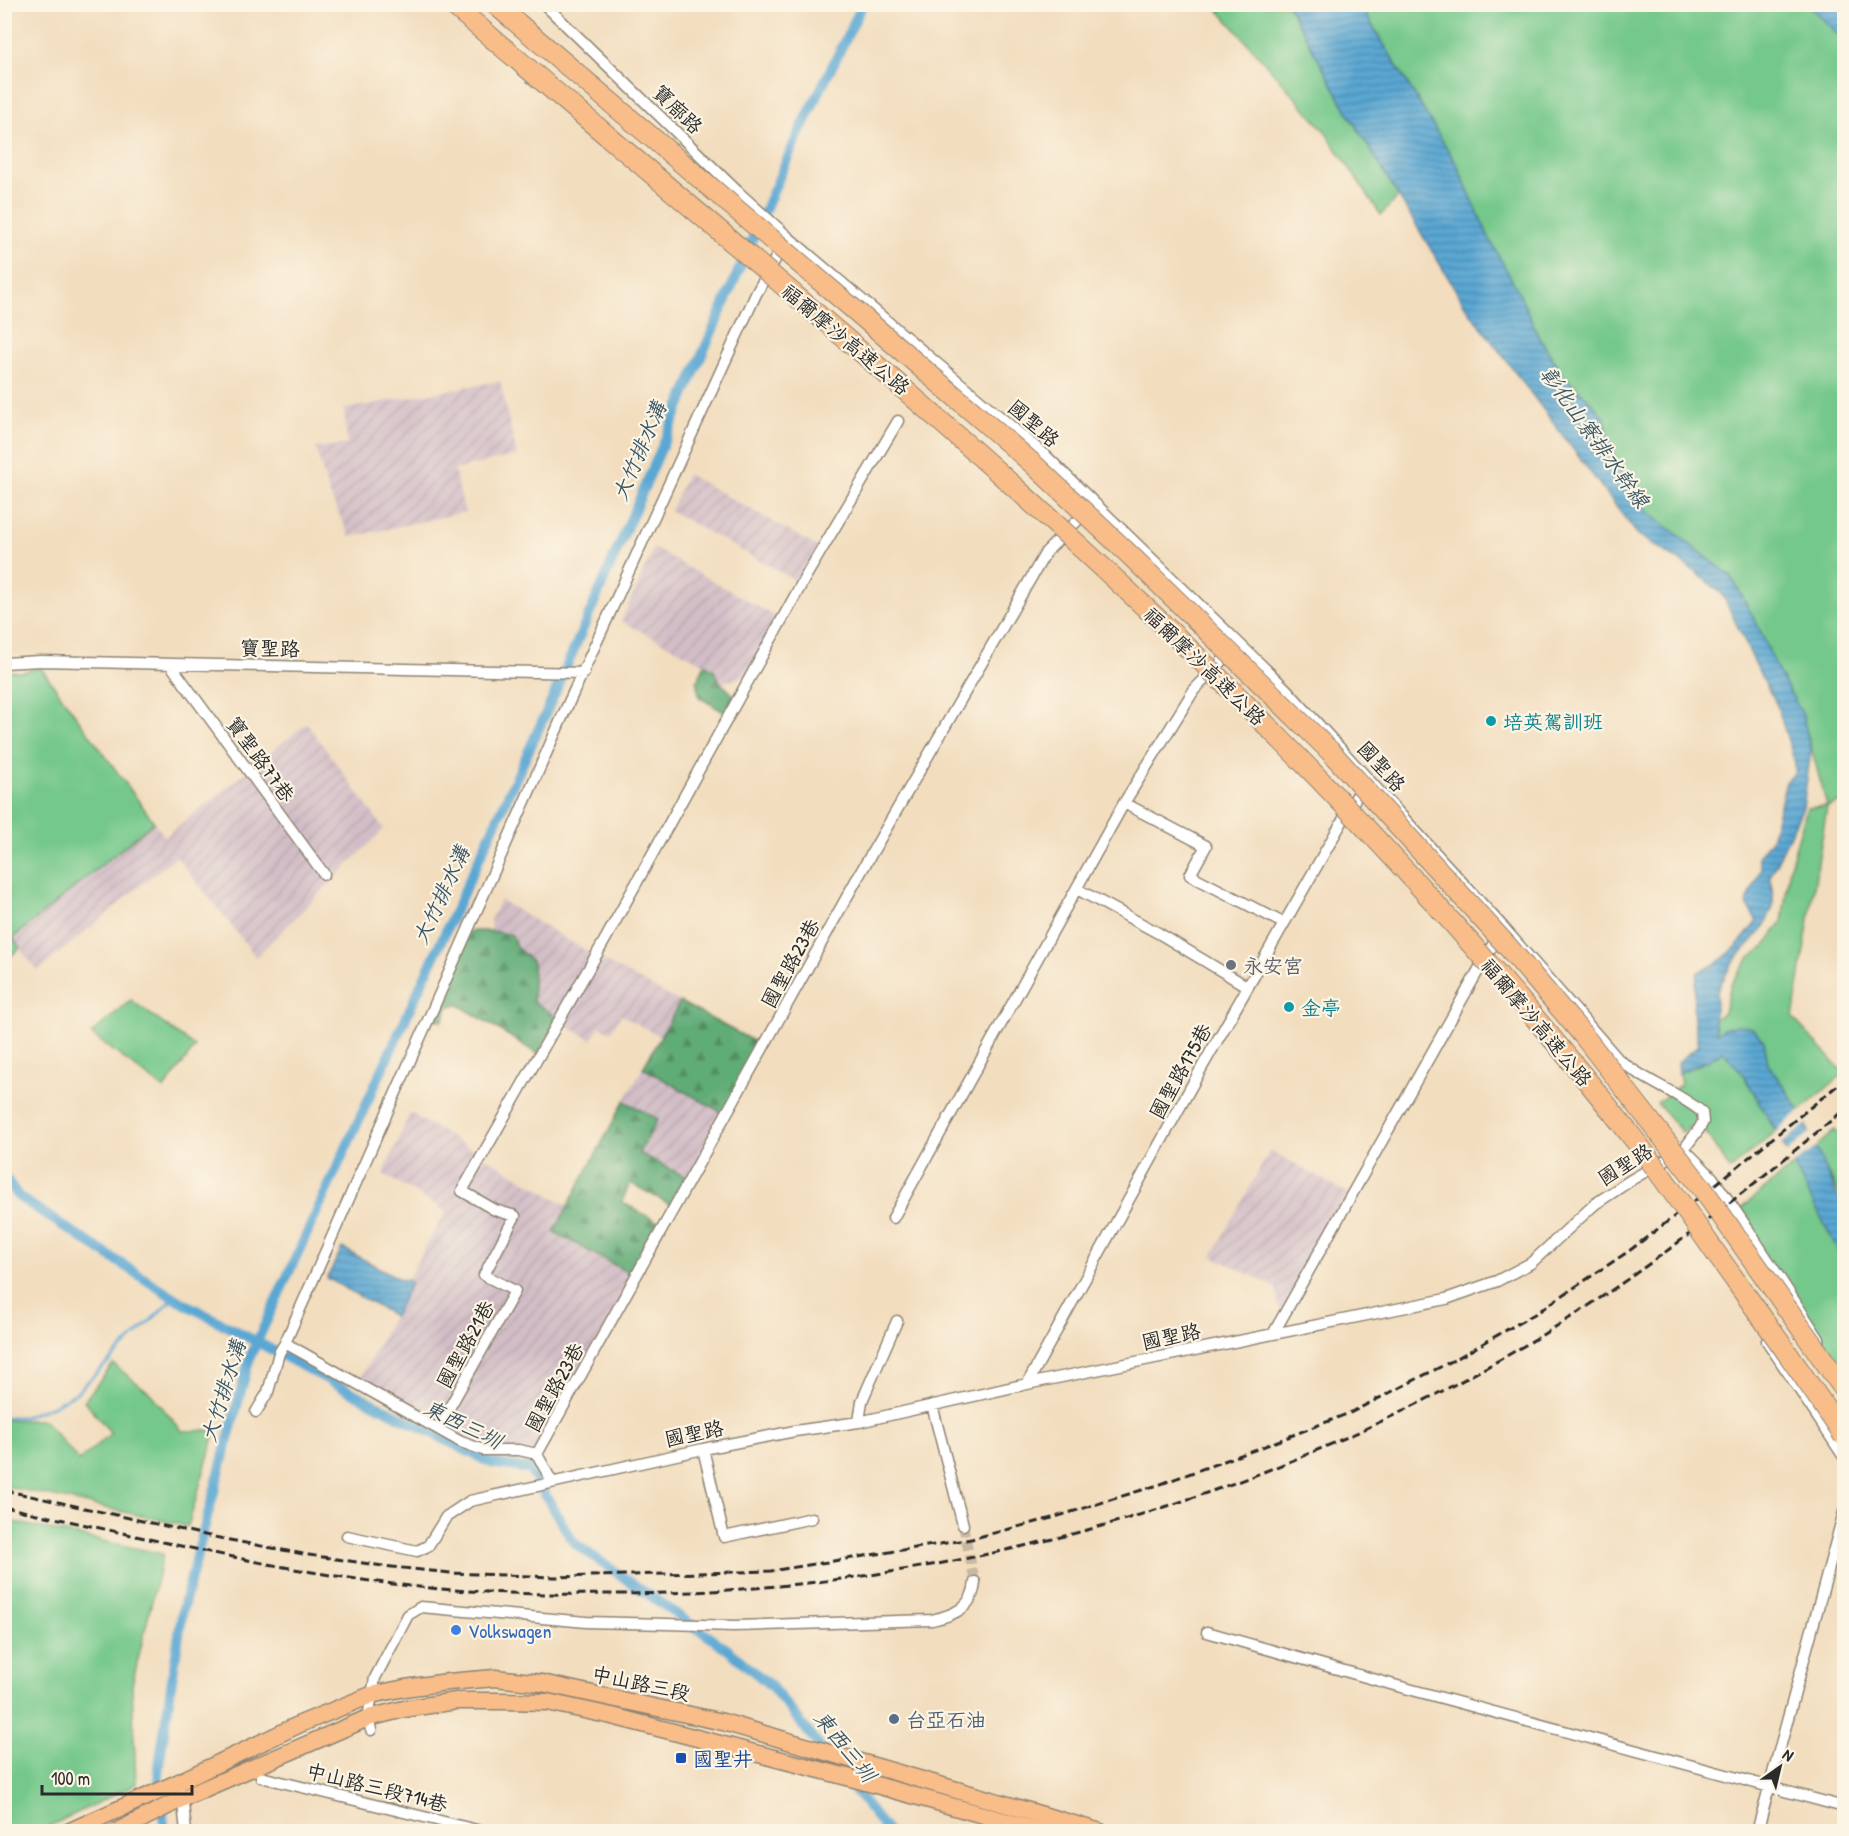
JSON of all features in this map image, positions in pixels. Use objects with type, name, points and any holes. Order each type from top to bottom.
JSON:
[{"type":"highway","name":"福爾摩沙高速公路","points":[[452,4],[950,429],[1120,583],[1303,763],[1412,878],[1499,975],[1603,1101],[1645,1154],[1845,1436]]},
{"type":"highway","name":"福爾摩沙高速公路","points":[[495,4],[1032,463],[1330,751],[1509,948],[1583,1035],[1702,1188],[1845,1389]]},
{"type":"main road","name":"中山路三段","points":[[179,1793],[300,1724],[371,1695],[416,1686],[495,1678],[542,1683],[724,1718],[1026,1817],[1044,1832]]},
{"type":"main road","name":"中山路三段","points":[[179,1793],[370,1724],[404,1709],[456,1701],[547,1702],[612,1716],[716,1749],[1101,1832]]},
{"type":"main road","points":[[716,1749],[724,1718]]},
{"type":"main road","points":[[68,1832],[123,1808],[179,1793]]},
{"type":"main road","points":[[124,1828],[179,1793]]},
{"type":"street","name":"寶廍路","points":[[544,4],[737,191],[788,237]]},
{"type":"street","name":"國聖路","points":[[347,1536],[417,1551],[428,1546],[446,1517],[470,1501],[703,1449],[795,1431],[859,1422],[1027,1384],[1446,1299],[1497,1281],[1531,1263],[1595,1204],[1684,1149],[1703,1122],[1702,1112],[1692,1104],[1632,1071],[1618,1059],[1503,927],[1286,689],[1095,502],[1046,456],[788,237]]},
{"type":"street","points":[[256,1412],[267,1392],[279,1353],[550,746],[756,294],[788,237]]},
{"type":"street","name":"國聖路21巷","points":[[438,1428],[515,1291],[484,1275],[515,1216],[495,1210],[462,1191],[606,938],[806,576],[898,421]]},
{"type":"street","name":"國聖路23巷","points":[[537,1454],[852,888],[1046,552],[1095,502]]},
{"type":"street","points":[[893,1218],[1124,803],[1194,690],[1240,644]]},
{"type":"street","name":"寶聖路","points":[[4,663],[40,661],[584,672]]},
{"type":"street","name":"寶聖路77巷","points":[[170,664],[324,874]]},
{"type":"street","name":"國聖路175巷","points":[[1027,1384],[1195,1079],[1368,777]]},
{"type":"street","points":[[1124,803],[1206,846],[1190,874],[1283,923]]},
{"type":"street","points":[[1077,889],[1160,934],[1248,987]]},
{"type":"street","points":[[1273,1334],[1503,927]]},
{"type":"street","points":[[1684,1149],[1712,1177],[1746,1226],[1810,1323],[1845,1382]]},
{"type":"street","points":[[859,1422],[862,1401],[897,1321]]},
{"type":"street","points":[[1767,1341],[1845,1457]]},
{"type":"street","points":[[285,1343],[461,1442],[483,1450],[519,1450],[537,1454],[552,1482]]},
{"type":"street","points":[[932,1405],[963,1525]]},
{"type":"street","points":[[703,1449],[723,1537],[812,1518]]},
{"type":"street","points":[[1756,1832],[1845,1512]]},
{"type":"street","points":[[370,1724],[371,1695],[375,1678],[408,1616],[421,1607],[586,1622],[734,1626],[932,1620],[961,1611],[969,1602],[975,1589],[975,1582]]},
{"type":"street","points":[[1208,1632],[1394,1685],[1845,1807]]},
{"type":"street","name":"中山路三段714巷","points":[[261,1777],[485,1832]]},
{"type":"street","points":[[179,1793],[186,1832]]},
{"type":"shaded area","points":[[500,381],[517,455],[454,470],[465,512],[350,537],[328,491],[316,448],[347,444],[344,409]]},
{"type":"shaded area","points":[[687,474],[820,548],[800,583],[670,511]]},
{"type":"shaded area","points":[[654,548],[780,619],[748,675],[721,683],[714,670],[705,664],[621,621]]},
{"type":"shaded area","points":[[307,723],[384,829],[256,957],[176,856],[38,971],[12,939],[154,822],[165,837]]},
{"type":"shaded area","points":[[500,900],[595,956],[558,1018],[533,1001],[533,962],[515,947],[512,935],[491,931],[490,920]]},
{"type":"shaded area","points":[[599,958],[680,1002],[661,1037],[621,1015],[611,1032],[599,1026],[592,1040],[563,1024]]},
{"type":"shaded area","points":[[643,1068],[726,1115],[690,1179],[639,1153],[658,1119],[624,1101]]},
{"type":"shaded area","points":[[410,1113],[568,1206],[554,1232],[636,1277],[539,1451],[477,1449],[358,1383],[411,1283],[407,1280],[446,1211],[383,1174]]},
{"type":"shaded area","points":[[1270,1150],[1351,1195],[1287,1310],[1279,1309],[1276,1288],[1212,1256]]},
{"type":"green space","points":[[1214,5],[1288,5],[1351,118],[1399,196],[1381,215],[1324,130]]},
{"type":"green space","points":[[1360,5],[1808,5],[1844,40],[1844,800],[1827,807],[1793,1018],[1844,1073],[1800,1111],[1768,1064],[1764,1041],[1717,1033],[1714,1020],[1724,1012],[1731,984],[1750,957],[1764,947],[1782,922],[1790,866],[1807,808],[1827,806],[1802,714],[1731,576],[1649,513],[1617,465],[1604,417],[1562,374],[1538,335],[1519,293],[1490,240],[1457,165]]},
{"type":"green space","points":[[705,664],[714,670],[721,683],[737,698],[727,714],[699,697],[697,681]]},
{"type":"green space","points":[[40,667],[154,822],[13,938],[20,948],[5,961],[7,932],[4,929],[5,671],[23,672]]},
{"type":"green space","points":[[469,931],[491,931],[512,935],[516,947],[533,962],[533,1001],[558,1018],[538,1054],[459,1005],[449,1006],[442,1021],[436,1020]]},
{"type":"green space","points":[[131,1000],[195,1047],[164,1089],[91,1034]]},
{"type":"green space","points":[[680,1002],[759,1044],[726,1115],[643,1068]]},
{"type":"green space","points":[[1723,1051],[1744,1076],[1776,1131],[1730,1170],[1699,1122],[1682,1132],[1657,1103],[1681,1084],[1679,1073]]},
{"type":"green space","points":[[624,1101],[658,1119],[639,1153],[690,1179],[675,1207],[630,1183],[622,1202],[664,1225],[636,1277],[554,1232]]},
{"type":"green space","points":[[1835,1130],[1844,1143],[1844,1203],[1815,1148]]},
{"type":"green space","points":[[1794,1165],[1844,1262],[1844,1387],[1732,1216]]},
{"type":"green space","points":[[113,1364],[150,1393],[182,1431],[216,1430],[188,1526],[5,1486],[5,1420],[44,1420],[79,1461],[111,1433],[84,1401]]},
{"type":"green space","points":[[5,1520],[163,1554],[132,1685],[136,1784],[40,1831],[5,1831]]},
{"type":"water","name":"彰化山寮排水幹線","points":[[1288,5],[1360,5],[1457,165],[1490,240],[1519,293],[1538,335],[1562,374],[1604,417],[1617,465],[1649,513],[1731,576],[1756,622],[1779,673],[1802,713],[1811,750],[1803,807],[1770,877],[1773,907],[1763,929],[1732,963],[1717,991],[1714,1020],[1717,1033],[1739,1025],[1752,1028],[1764,1041],[1768,1064],[1800,1111],[1844,1211],[1844,1262],[1776,1131],[1744,1076],[1723,1051],[1679,1073],[1678,1062],[1699,1045],[1693,1008],[1698,972],[1724,958],[1757,921],[1746,904],[1761,868],[1758,857],[1771,840],[1786,782],[1795,773],[1795,763],[1777,705],[1722,594],[1692,569],[1637,534],[1466,307],[1351,118]]},
{"type":"water","points":[[1808,5],[1844,5],[1844,40]]},
{"type":"water","points":[[342,1248],[411,1283],[394,1316],[327,1278]]},
{"type":"pier","points":[[1802,1109],[1808,1123],[1780,1145],[1774,1133]]},
{"type":"pier","points":[[1812,1131],[1818,1146],[1791,1167],[1785,1154]]},
{"type":"waterway","name":"大竹排水溝","points":[[165,1832],[158,1772],[183,1608],[250,1357],[551,702],[795,141],[863,4]]},
{"type":"waterway","name":"東西三圳","points":[[4,1176],[19,1197],[174,1298],[491,1463],[530,1469],[574,1543],[727,1649],[772,1687],[888,1832]]},
{"type":"waterway","points":[[4,1417],[23,1417],[51,1407],[76,1393],[174,1298]]},
{"type":"tunnel","points":[[963,1525],[975,1582]]},
{"type":"railway","points":[[4,1490],[214,1537],[309,1555],[451,1573],[554,1577],[771,1571],[971,1539],[1052,1518],[1158,1485],[1257,1449],[1352,1412],[1454,1360],[1538,1312],[1629,1251],[1710,1189],[1844,1080]]},
{"type":"railway","points":[[4,1507],[295,1569],[393,1584],[502,1593],[610,1594],[736,1589],[860,1576],[983,1555],[1104,1525],[1222,1487],[1338,1441],[1451,1387],[1560,1324],[1634,1275],[1741,1194],[1844,1110]]},
{"type":"place","name":"培英駕訓班","points":[[1491,721]]},
{"type":"place","name":"永安宮","points":[[1231,965]]},
{"type":"place","name":"金亭","points":[[1289,1007]]},
{"type":"place","name":"Volkswagen","points":[[456,1630]]},
{"type":"place","name":"台亞石油","points":[[894,1719]]},
{"type":"place","name":"國聖井","points":[[681,1758]]}]
